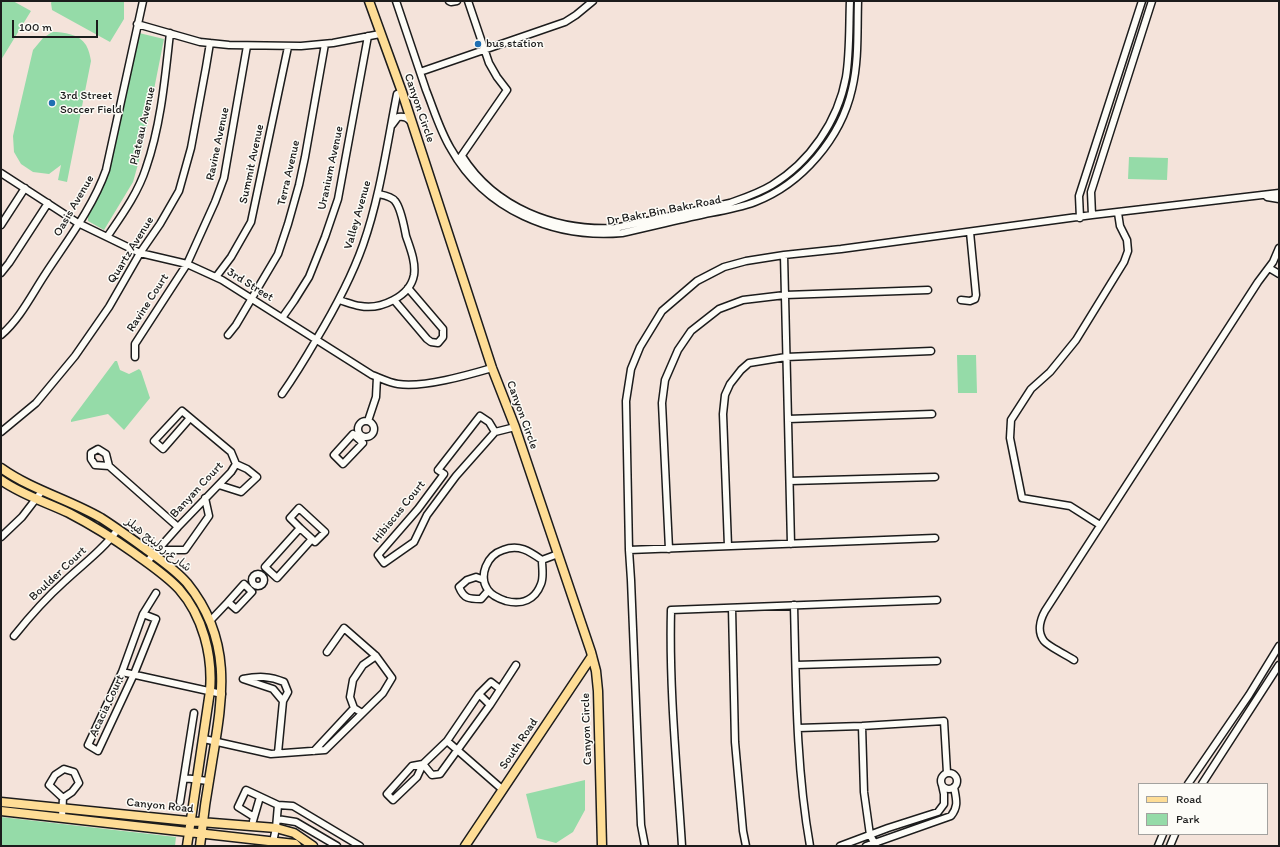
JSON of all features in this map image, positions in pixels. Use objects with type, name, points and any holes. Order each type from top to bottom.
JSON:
[{"type":"main road","name":"Canyon Circle","points":[[369,1],[402,92],[492,368],[515,427],[592,656],[596,671],[598,691],[602,846]]},
{"type":"main road","name":"شارع رولينج هيلز","points":[[1,468],[11,475],[42,491],[93,514],[155,552],[187,583],[200,602],[210,621],[220,656],[222,694],[208,781],[200,846]]},
{"type":"main road","name":"شارع رولينج هيلز","points":[[1,480],[19,492],[94,526],[147,562],[179,590],[192,608],[201,625],[210,659],[212,676],[192,821],[187,846]]},
{"type":"main road","name":"South Road","points":[[465,846],[592,656]]},
{"type":"main road","name":"Canyon Road","points":[[1,802],[276,828],[294,834],[313,846]]},
{"type":"main road","name":"Canyon Road","points":[[1,811],[295,844],[297,846]]},
{"type":"street","name":"Oasis Avenue","points":[[1,335],[8,330],[23,308],[101,185],[106,170],[143,1]]},
{"type":"street","name":"Dr Bakr Bin Bakr Road","points":[[396,1],[444,136],[460,158],[471,178],[498,202],[513,212],[550,227],[586,234],[622,233],[744,206],[781,188],[807,168],[828,142],[842,117],[852,90],[855,76],[858,1]]},
{"type":"street","points":[[449,1],[457,1]]},
{"type":"street","points":[[468,1],[493,71],[507,90],[460,158],[471,171],[500,197],[530,214],[545,219],[583,227],[600,228],[616,228],[747,197],[772,185],[793,169],[815,147],[830,123],[837,108],[846,77],[850,1]]},
{"type":"street","points":[[420,72],[565,22],[593,1]]},
{"type":"street","points":[[1080,218],[1079,196],[1142,1]]},
{"type":"street","points":[[1092,215],[1091,192],[1152,1]]},
{"type":"street","points":[[137,24],[210,43],[248,46],[325,44],[380,34]]},
{"type":"street","name":"Plateau Avenue","points":[[107,237],[133,198],[146,168],[156,131],[163,93],[170,33]]},
{"type":"street","name":"Uranium Avenue","points":[[282,318],[308,277],[325,238],[338,199],[368,36]]},
{"type":"street","name":"Quartz Avenue","points":[[1,432],[36,403],[75,356],[109,307],[136,259],[160,224],[179,191],[191,148],[210,43]]},
{"type":"street","name":"Terra Avenue","points":[[228,335],[236,325],[278,254],[299,185],[325,44]]},
{"type":"street","name":"Ravine Avenue","points":[[187,264],[204,228],[224,178],[248,46]]},
{"type":"street","name":"Summit Avenue","points":[[216,277],[231,257],[250,222],[288,46]]},
{"type":"street","name":"Valley Avenue","points":[[282,394],[299,370],[326,324],[339,300],[363,245],[378,194],[397,94],[402,92]]},
{"type":"street","points":[[390,130],[392,123],[398,117],[403,116],[408,118],[412,124]]},
{"type":"street","name":"3rd Street","points":[[2,175],[78,223],[140,253],[187,264],[216,277],[377,377],[398,384],[423,384],[469,375],[492,368]]},
{"type":"street","points":[[1,225],[24,188]]},
{"type":"street","points":[[645,846],[641,825],[631,580],[628,550],[626,401],[631,369],[640,347],[662,311],[697,281],[724,266],[746,261],[1080,218],[1092,215],[1279,193]]},
{"type":"street","points":[[339,300],[361,306],[374,306],[394,300],[408,288],[414,276],[414,262],[400,212],[394,200],[378,194]]},
{"type":"street","points":[[1258,196],[1279,199]]},
{"type":"street","points":[[1,273],[10,263],[48,203]]},
{"type":"street","points":[[1100,525],[1070,506],[1022,498],[1010,438],[1012,420],[1031,389],[1050,372],[1076,340],[1124,262],[1128,251],[1127,240],[1120,226],[1118,213]]},
{"type":"street","points":[[961,300],[970,301],[975,299],[976,295],[970,232]]},
{"type":"street","points":[[1074,660],[1044,641],[1040,631],[1040,620],[1258,282],[1274,262],[1279,248]]},
{"type":"street","points":[[784,255],[791,544]]},
{"type":"street","name":"Ravine Court","points":[[135,356],[135,344],[187,264]]},
{"type":"street","points":[[1269,268],[1279,274]]},
{"type":"street","points":[[394,300],[427,339],[431,342],[438,343],[443,337],[443,329],[408,288]]},
{"type":"street","points":[[669,549],[662,403],[665,380],[678,350],[691,331],[719,309],[743,300],[785,295],[928,290]]},
{"type":"street","points":[[1,325],[8,330]]},
{"type":"street","points":[[728,546],[723,414],[725,395],[730,384],[741,370],[749,363],[786,356],[931,351]]},
{"type":"street","points":[[368,421],[376,397],[377,377]]},
{"type":"street","points":[[182,411],[190,418],[163,449],[154,441],[182,411]]},
{"type":"street","points":[[788,419],[932,414]]},
{"type":"street","name":"Hibiscus Court","points":[[480,416],[489,422],[495,432],[456,476],[428,516],[414,542],[384,563],[378,555],[444,474],[438,470],[480,416]]},
{"type":"street","name":"Banyan Court","points":[[147,562],[178,526],[231,472],[236,464],[231,452],[190,418]]},
{"type":"street","points":[[368,421],[362,422],[358,426],[357,431],[359,437],[363,443],[343,464],[334,455],[353,434],[359,437],[368,438],[374,432],[374,426],[368,421]]},
{"type":"street","points":[[495,432],[515,427]]},
{"type":"street","points":[[219,485],[241,492],[257,477],[247,469],[236,464]]},
{"type":"street","points":[[109,466],[178,526]]},
{"type":"street","points":[[790,481],[935,477]]},
{"type":"street","points":[[1,537],[22,517],[42,491]]},
{"type":"street","points":[[155,552],[185,550],[210,516],[205,498]]},
{"type":"street","points":[[299,508],[324,532],[315,542],[300,528],[290,518],[299,508]]},
{"type":"street","name":"Boulder Court","points":[[14,636],[45,600],[91,559],[112,537],[118,528]]},
{"type":"street","points":[[300,528],[265,567],[268,570],[277,578],[312,539]]},
{"type":"street","points":[[628,550],[935,538]]},
{"type":"street","points":[[513,546],[531,552],[542,560],[541,584],[536,594],[524,602],[512,602],[499,598],[488,591],[484,580],[485,568],[488,561],[500,550],[513,546]]},
{"type":"street","points":[[542,560],[558,554]]},
{"type":"street","points":[[485,568],[476,577],[467,580],[459,587],[462,594],[470,599],[481,599],[488,591]]},
{"type":"street","points":[[210,621],[244,584],[250,586],[261,585],[264,582],[263,576],[268,570]]},
{"type":"street","points":[[476,577],[484,580]]},
{"type":"street","points":[[228,602],[236,610],[252,592],[250,586]]},
{"type":"street","name":"Acacia Court","points":[[144,614],[156,619],[134,674],[98,751],[88,745],[122,672],[144,614],[156,593]]},
{"type":"street","points":[[682,846],[672,709],[670,643],[671,610],[937,600]]},
{"type":"street","points":[[794,605],[798,728],[804,811],[810,846]]},
{"type":"street","points":[[732,608],[735,742],[743,831],[746,846]]},
{"type":"street","points":[[204,739],[271,754],[325,750],[384,693],[392,678],[376,656],[344,628],[327,652]]},
{"type":"street","points":[[136,632],[149,638]]},
{"type":"street","points":[[1189,783],[1279,646]]},
{"type":"street","points":[[362,713],[354,708],[350,697],[353,680],[363,665],[376,656]]},
{"type":"street","points":[[796,665],[937,661]]},
{"type":"street","points":[[423,764],[432,775],[440,774],[490,706],[516,665]]},
{"type":"street","points":[[1203,783],[1279,665]]},
{"type":"street","name":"Acacia Court","points":[[122,672],[222,694]]},
{"type":"street","points":[[278,753],[283,701],[288,692],[284,682],[274,678],[254,676],[243,679],[273,689],[283,701]]},
{"type":"street","points":[[423,764],[412,766],[387,794],[393,800],[417,777],[423,764],[447,741],[479,694],[491,682],[500,689]]},
{"type":"street","points":[[479,694],[490,706]]},
{"type":"street","points":[[314,751],[354,708]]},
{"type":"street","points":[[180,802],[194,713]]},
{"type":"street","points":[[798,728],[862,726],[944,720],[948,773]]},
{"type":"street","points":[[862,726],[864,792],[870,835],[875,844]]},
{"type":"street","points":[[447,741],[502,790]]},
{"type":"street","points":[[62,817],[63,798],[49,785],[55,775],[64,770],[74,772],[79,783],[72,792],[63,798]]},
{"type":"street","points":[[840,846],[938,812],[944,804],[941,779],[942,776],[951,773],[956,777],[957,780],[954,787],[956,804],[955,811],[951,816],[866,846]]},
{"type":"street","points":[[184,778],[208,781]]},
{"type":"street","points":[[942,785],[948,789],[954,787]]},
{"type":"street","points":[[254,817],[238,807],[246,790],[278,805],[293,806],[360,846]]},
{"type":"street","points":[[252,826],[260,797]]},
{"type":"street","points":[[273,842],[278,805]]},
{"type":"street","points":[[277,819],[296,822],[337,846]]},
{"type":"street","points":[[1158,846],[1163,835]]},
{"type":"street","points":[[1170,846],[1175,835]]},
{"type":"green space","points":[[1,1],[13,1],[31,11],[1,60]]},
{"type":"green space","points":[[52,1],[124,1],[124,19],[110,42],[52,10]]},
{"type":"green space","points":[[52,32],[66,33],[79,38],[87,47],[91,61],[67,182],[58,180],[61,165],[49,174],[33,172],[21,164],[14,152],[13,136],[33,50],[43,38]]},
{"type":"green space","points":[[139,33],[164,39],[142,150],[133,182],[104,230],[88,221],[88,216],[106,179]]},
{"type":"green space","points":[[1129,157],[1168,158],[1167,180],[1128,179]]},
{"type":"green space","points":[[957,355],[976,355],[977,393],[958,393]]},
{"type":"green space","points":[[115,361],[117,361],[120,370],[129,374],[139,369],[141,371],[150,398],[124,430],[108,414],[71,422],[71,420]]},
{"type":"green space","points":[[585,780],[585,810],[573,832],[556,843],[537,838],[526,794]]},
{"type":"green space","points":[[1,817],[176,837],[175,846],[1,846]]},
{"type":"place","name":"bus station","points":[[478,44]]},
{"type":"place","name":"3rd Street Soccer Field","points":[[52,103]]}]
